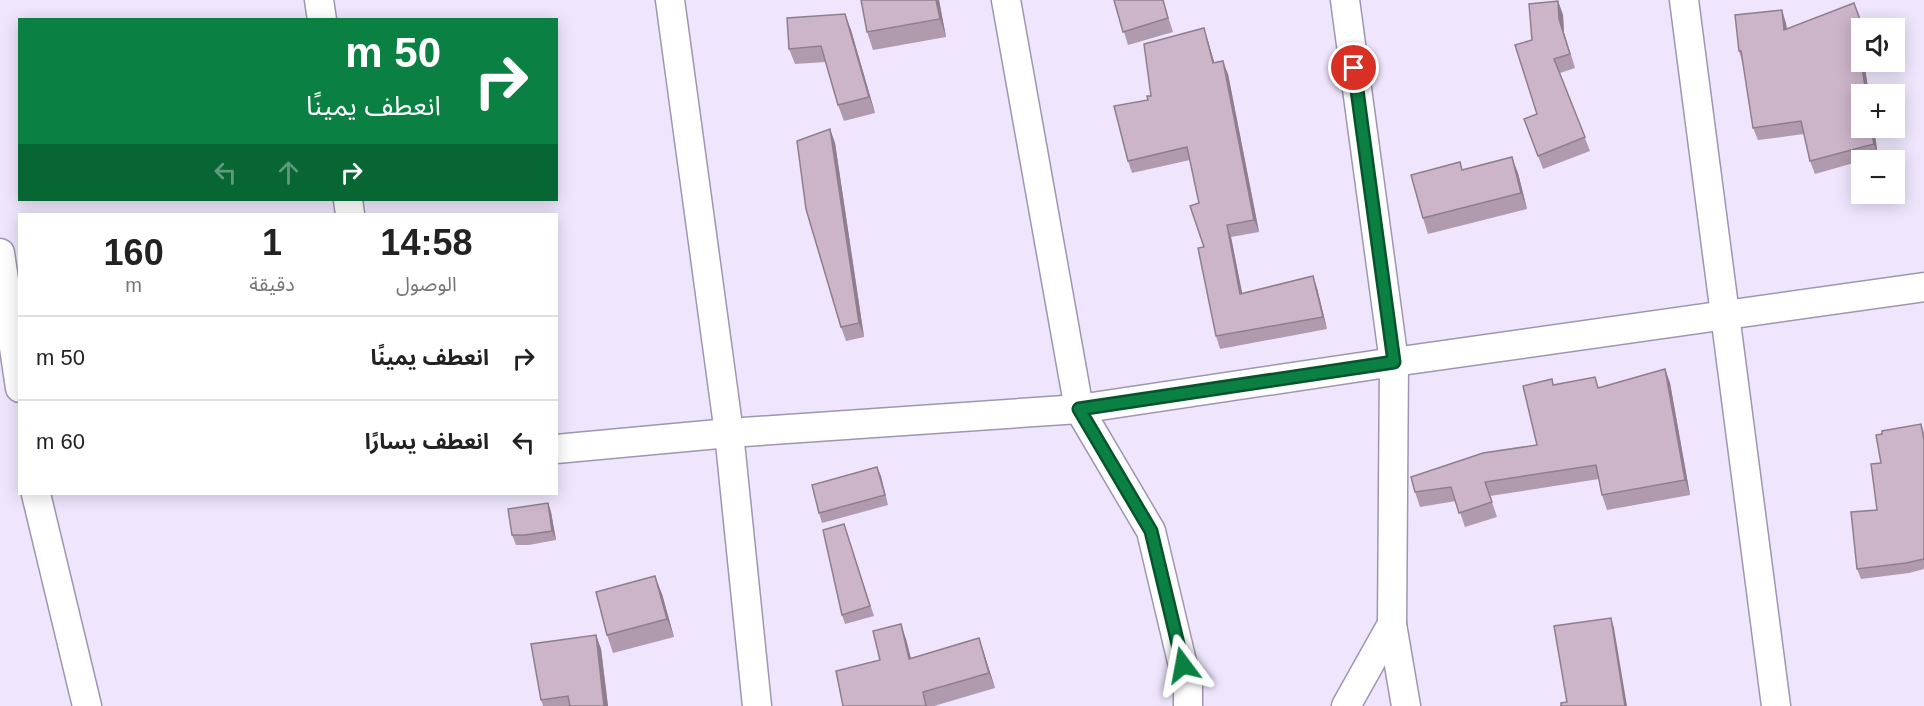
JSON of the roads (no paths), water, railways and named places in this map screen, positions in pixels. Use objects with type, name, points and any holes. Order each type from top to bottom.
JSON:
[{"type":"street","points":[[319,0],[322,18]]},
{"type":"street","points":[[670,0],[729,433],[757,706]]},
{"type":"street","points":[[1006,0],[1079,409],[1151,531],[1188,687],[1188,706]]},
{"type":"street","points":[[1345,0],[1394,362],[1392,624],[1406,706]]},
{"type":"street","points":[[1684,0],[1776,706]]},
{"type":"street","points":[[0,253],[18,374]]},
{"type":"street","points":[[558,449],[729,433],[1079,409],[1924,287]]},
{"type":"street","points":[[36,495],[87,706]]},
{"type":"street","points":[[1346,706],[1392,624]]}]
